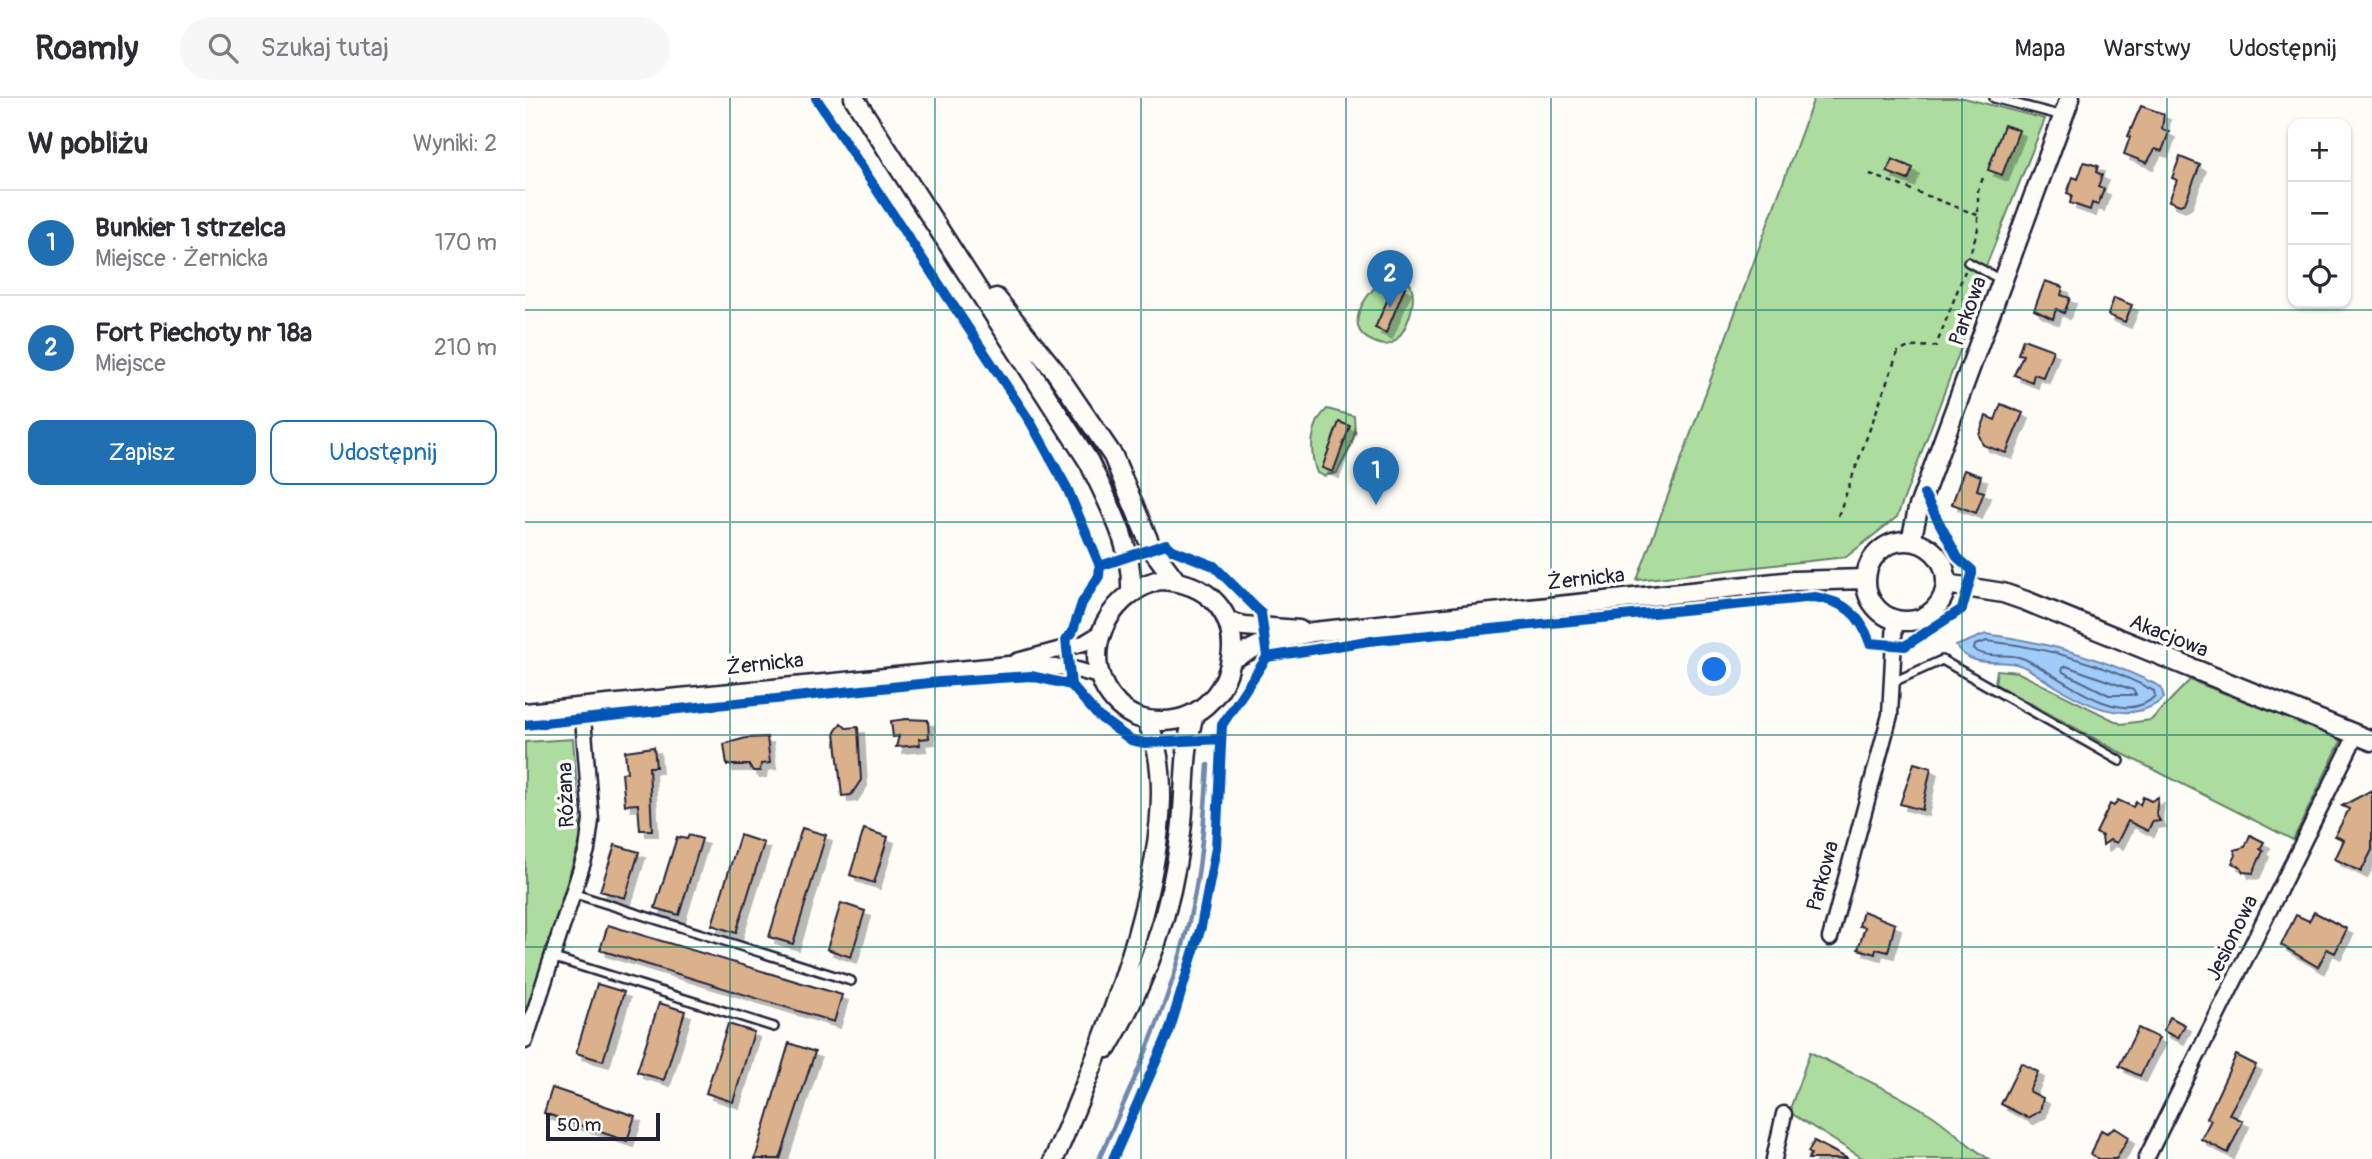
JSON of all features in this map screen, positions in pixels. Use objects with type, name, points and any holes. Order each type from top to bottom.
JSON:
[{"type":"street","points":[[854,98],[1089,462],[1113,512],[1128,556],[1131,591]]},
{"type":"street","name":"Parkowa","points":[[1911,541],[1918,509],[2070,98]]},
{"type":"street","points":[[945,236],[1055,371],[1113,456],[1152,549],[1176,581]]},
{"type":"street","points":[[1899,541],[1911,541],[1934,552],[1944,568],[1946,584],[1941,600],[1924,616],[1912,620],[1895,620],[1876,608],[1869,597],[1865,579],[1868,565],[1877,552],[1899,541]]},
{"type":"street","name":"Żernicka","points":[[1231,659],[1266,642],[1313,632],[1636,596],[1793,582],[1865,579]]},
{"type":"street","points":[[1159,580],[1176,581],[1201,589],[1219,606],[1231,636],[1231,659],[1219,689],[1194,715],[1172,721],[1146,720],[1122,709],[1104,687],[1096,659],[1099,634],[1131,591],[1159,580]]},
{"type":"street","name":"Akacjowa","points":[[1946,584],[2003,593],[2026,601],[2364,738]]},
{"type":"street","name":"Parkowa","points":[[1830,938],[1890,715],[1895,620]]},
{"type":"street","name":"Żernicka","points":[[1227,621],[1244,626],[1313,632]]},
{"type":"street","name":"Żernicka","points":[[1009,664],[1083,643],[1099,634]]},
{"type":"street","name":"Żernicka","points":[[525,711],[1009,664],[1070,668],[1099,676]]},
{"type":"street","name":"Różana","points":[[525,1041],[587,850],[591,820],[582,705]]},
{"type":"street","points":[[1088,1081],[1130,1008],[1155,950],[1181,832],[1188,742],[1194,715]]},
{"type":"street","points":[[1054,1159],[1088,1081],[1133,948],[1150,886],[1161,791],[1155,743],[1146,720]]},
{"type":"street","name":"Jesionowa","points":[[2145,1159],[2364,738]]},
{"type":"street","points":[[1773,1159],[1784,1114]]},
{"type":"lane","points":[[1994,98],[2064,116]]},
{"type":"lane","points":[[1968,262],[2003,281]]},
{"type":"lane","points":[[1890,683],[1942,660],[2120,761]]},
{"type":"lane","points":[[572,893],[852,981]]},
{"type":"lane","points":[[551,957],[774,1027]]},
{"type":"path","points":[[1870,174],[1980,216]]},
{"type":"path","points":[[1838,516],[1898,352],[1909,347],[1936,346],[1968,262],[1980,216],[1978,190],[1983,178]]},
{"type":"green space","points":[[1814,98],[1964,98],[2045,119],[1980,281],[1961,348],[1897,517],[1846,557],[1637,580]]},
{"type":"green space","points":[[1396,273],[1405,277],[1411,285],[1412,306],[1409,318],[1398,337],[1390,344],[1382,345],[1362,334],[1358,315],[1378,284]]},
{"type":"green space","points":[[1327,409],[1354,416],[1355,432],[1337,473],[1324,476],[1317,473],[1312,448],[1317,423]]},
{"type":"green space","points":[[1997,670],[2017,672],[2121,724],[2151,720],[2190,680],[2342,739],[2293,840],[2123,754],[1995,684]]},
{"type":"green space","points":[[573,739],[581,837],[525,1017],[525,742]]},
{"type":"green space","points":[[1810,1052],[1925,1111],[1989,1159],[1864,1159],[1789,1112]]},
{"type":"water","points":[[1986,634],[2054,647],[2098,660],[2161,687],[2164,698],[2135,712],[2105,709],[2075,697],[2023,666],[1978,661],[1956,646]]},
{"type":"building","points":[[2141,106],[2164,114],[2162,129],[2169,132],[2162,151],[2155,149],[2147,163],[2124,154],[2130,137],[2128,136]]},
{"type":"building","points":[[2004,125],[2019,130],[2002,175],[1988,170]]},
{"type":"building","points":[[2180,157],[2200,165],[2185,203],[2180,205],[2169,201],[2177,180],[2172,178]]},
{"type":"building","points":[[1892,159],[1913,168],[1908,180],[1887,172]]},
{"type":"building","points":[[2084,162],[2098,166],[2096,172],[2102,175],[2098,187],[2104,189],[2098,205],[2092,203],[2090,210],[2070,203],[2072,195],[2067,193],[2073,177],[2078,179]]},
{"type":"building","points":[[2045,281],[2063,287],[2061,295],[2070,298],[2064,313],[2056,309],[2053,319],[2034,310]]},
{"type":"building","points":[[1395,283],[1405,287],[1386,333],[1375,328]]},
{"type":"building","points":[[2114,298],[2132,305],[2125,322],[2108,315]]},
{"type":"building","points":[[2023,339],[2053,350],[2043,377],[2034,374],[2032,382],[2014,375],[2023,355],[2018,354]]},
{"type":"building","points":[[2001,404],[2023,413],[2006,453],[1983,445],[1979,435],[1986,416],[1995,420]]},
{"type":"building","points":[[1339,422],[1350,426],[1333,472],[1322,468]]},
{"type":"building","points":[[1964,470],[1981,476],[1977,490],[1984,492],[1976,513],[1952,504]]},
{"type":"building","points":[[928,720],[929,738],[919,739],[920,745],[896,747],[899,736],[893,737],[891,721]]},
{"type":"building","points":[[841,723],[846,728],[858,727],[861,780],[851,795],[842,796],[835,732]]},
{"type":"building","points":[[767,737],[770,763],[761,764],[760,771],[753,771],[749,765],[727,765],[724,744],[746,738]]},
{"type":"building","points":[[654,747],[656,767],[649,767],[652,830],[640,830],[638,804],[625,805],[622,773],[627,772],[625,751]]},
{"type":"building","points":[[1914,763],[1931,768],[1922,810],[1900,804]]},
{"type":"building","points":[[2372,790],[2372,850],[2361,872],[2335,859],[2344,840],[2335,836],[2349,809],[2342,806]]},
{"type":"building","points":[[2143,797],[2151,801],[2158,797],[2156,814],[2160,821],[2152,822],[2148,831],[2128,821],[2117,843],[2110,840],[2103,845],[2102,836],[2096,833],[2110,804],[2114,806],[2118,800],[2133,807],[2136,802],[2140,805]]},
{"type":"building","points":[[802,828],[826,835],[793,944],[769,937]]},
{"type":"building","points":[[864,829],[888,837],[874,883],[850,875]]},
{"type":"building","points":[[689,835],[702,839],[679,915],[655,908],[677,837],[687,839]]},
{"type":"building","points":[[740,835],[764,843],[736,933],[712,925]]},
{"type":"building","points":[[2250,835],[2264,842],[2253,873],[2243,872],[2241,867],[2232,863],[2236,855],[2234,850],[2245,847]]},
{"type":"building","points":[[615,845],[639,852],[625,898],[600,891]]},
{"type":"building","points":[[841,903],[865,911],[851,957],[827,949]]},
{"type":"building","points":[[1863,911],[1895,924],[1888,952],[1876,949],[1875,954],[1858,949],[1865,927],[1859,926]]},
{"type":"building","points":[[2314,912],[2347,929],[2335,953],[2327,949],[2318,967],[2281,945],[2296,915],[2309,921]]},
{"type":"building","points":[[608,925],[842,995],[834,1022],[600,950]]},
{"type":"building","points":[[597,984],[624,992],[603,1061],[576,1053]]},
{"type":"building","points":[[659,1003],[685,1011],[664,1080],[637,1072]]},
{"type":"building","points":[[2170,1017],[2185,1025],[2178,1038],[2163,1031]]},
{"type":"building","points":[[728,1024],[754,1032],[733,1102],[706,1093]]},
{"type":"building","points":[[2138,1028],[2159,1038],[2140,1076],[2119,1066]]},
{"type":"building","points":[[789,1043],[815,1052],[780,1159],[755,1159]]},
{"type":"building","points":[[2236,1055],[2256,1065],[2229,1114],[2243,1121],[2228,1153],[2201,1139],[2211,1120],[2207,1118]]},
{"type":"building","points":[[2021,1063],[2038,1072],[2029,1091],[2043,1098],[2040,1111],[2028,1118],[2001,1104]]},
{"type":"building","points":[[552,1088],[635,1116],[627,1141],[544,1113]]},
{"type":"building","points":[[2115,1128],[2129,1137],[2116,1159],[2099,1159],[2091,1155],[2101,1130],[2107,1133]]},
{"type":"building","points":[[1814,1141],[1848,1159],[1808,1159],[1811,1154],[1808,1152]]},
{"type":"waterway","points":[[1099,1159],[1156,1026],[1180,957],[1198,872],[1208,765]]},
{"type":"cycle path","points":[[816,98],[1031,423],[1067,488],[1100,566],[1099,576],[1082,603],[1072,633],[1066,639],[1071,685]]},
{"type":"cycle path","points":[[1113,1159],[1169,1032],[1201,927],[1216,848],[1222,725],[1267,657],[1368,641],[1815,597],[1835,602],[1850,611],[1861,624],[1870,643],[1905,646],[1962,609],[1972,574],[1972,570],[1958,558],[1924,494]]},
{"type":"cycle path","points":[[1100,566],[1166,544],[1173,550],[1214,566],[1261,613],[1267,657]]},
{"type":"cycle path","points":[[525,725],[939,682],[1031,676],[1071,685],[1098,716],[1131,740],[1145,743],[1221,739]]},
{"type":"place","name":"Fort Piechoty nr 18a","points":[[1390,308]]},
{"type":"place","name":"Bunkier 1 strzelca","points":[[1376,505]]}]
